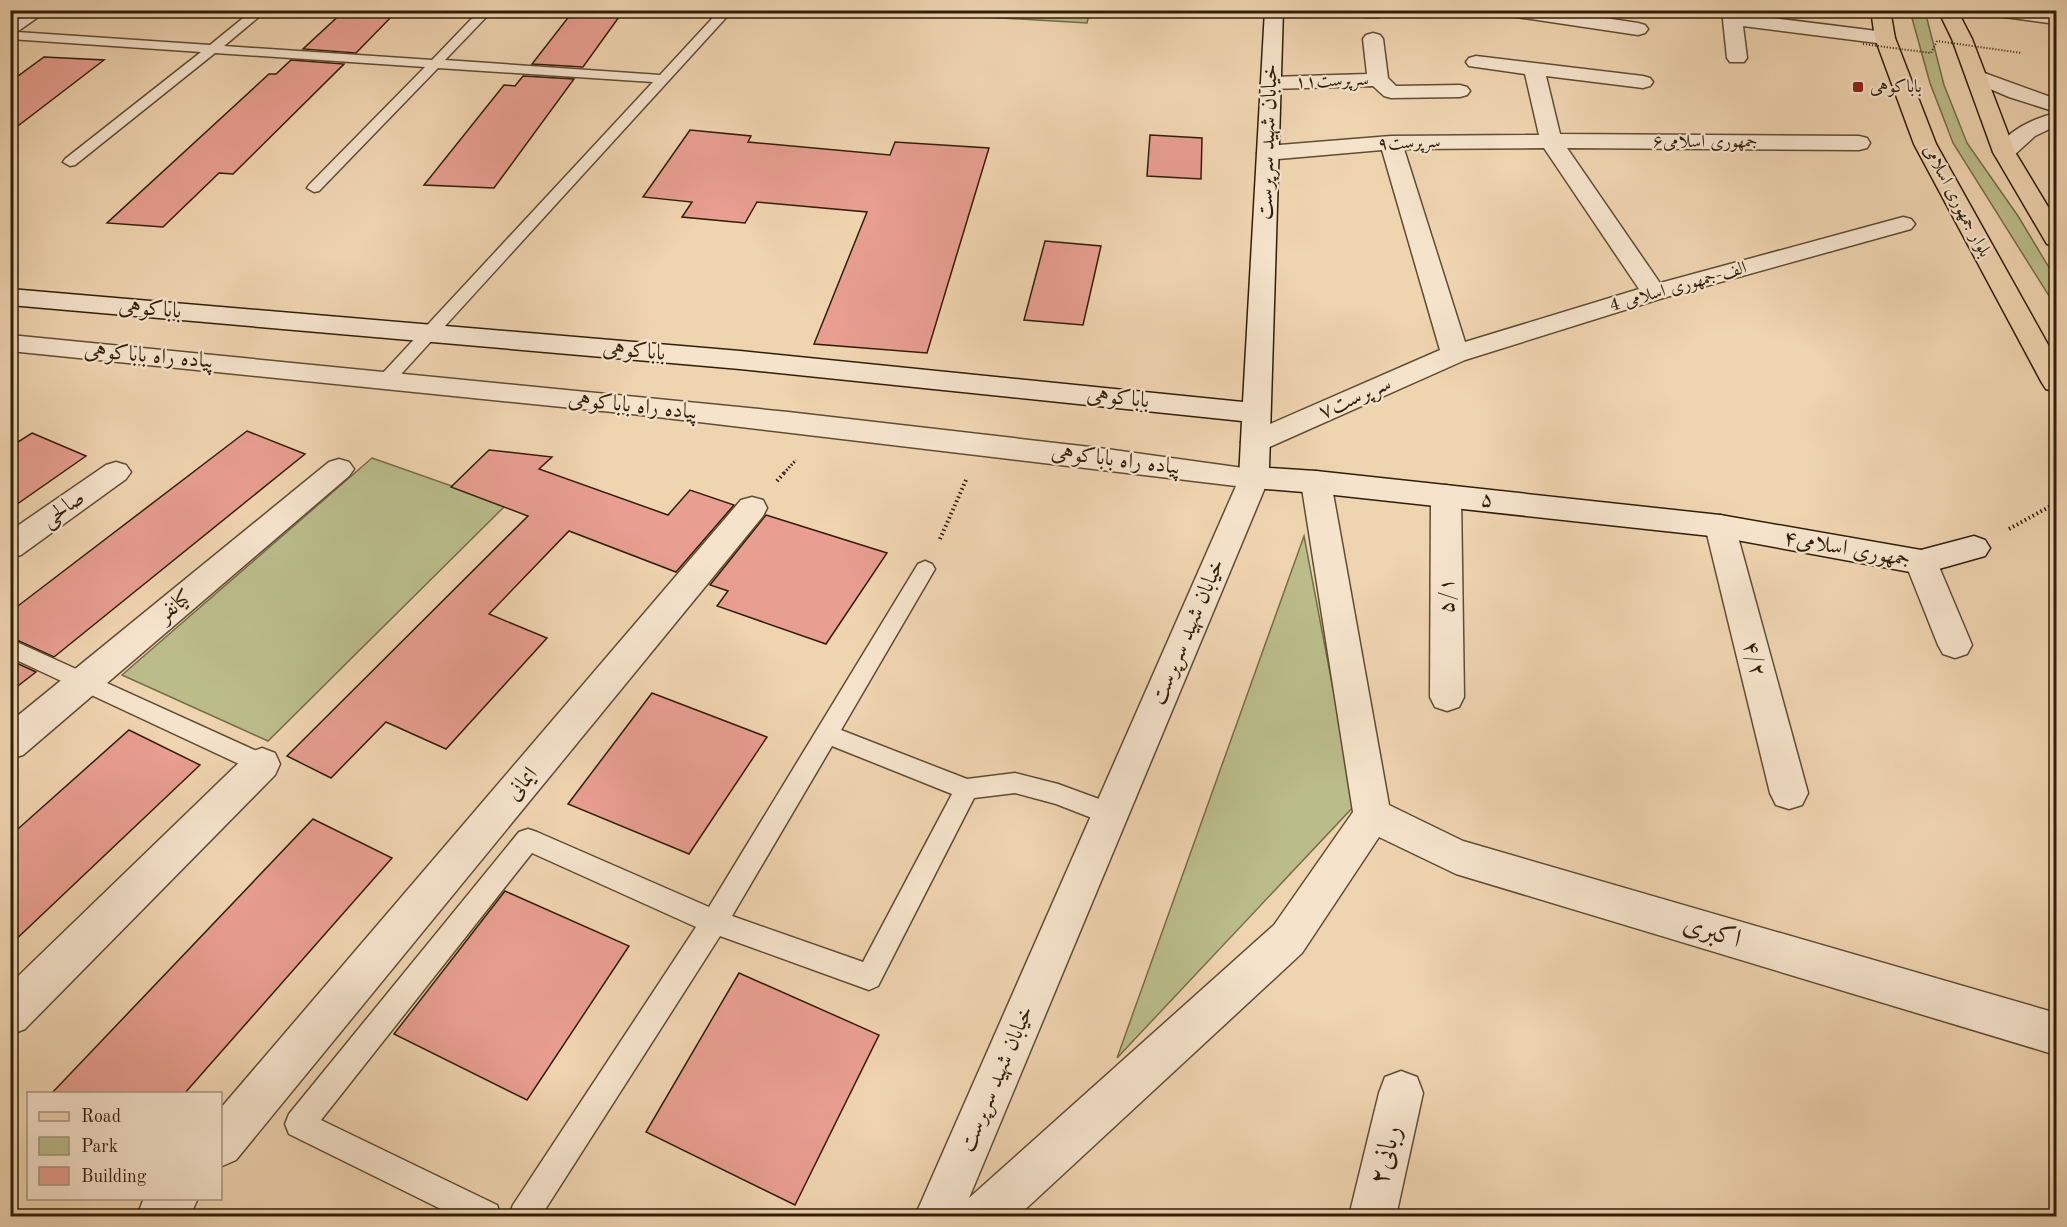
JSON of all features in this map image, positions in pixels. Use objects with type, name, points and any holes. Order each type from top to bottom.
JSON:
[{"type":"main road","name":"بلوار جمهوری اسلامی","points":[[1880,10],[1874,41],[1925,144],[2056,383]]},
{"type":"main road","points":[[1947,10],[1962,39],[2004,152],[2056,239]]},
{"type":"street","name":"خیابان شهید سرپرست","points":[[938,1216],[1110,814],[1254,460],[1274,10]]},
{"type":"street","points":[[1510,10],[1638,29]]},
{"type":"street","points":[[1997,10],[2056,18]]},
{"type":"street","points":[[1737,58],[1731,15],[1874,41]]},
{"type":"street","points":[[1373,39],[1378,80]]},
{"type":"street","points":[[1476,62],[1643,82]]},
{"type":"street","points":[[1534,69],[1551,141],[1654,293]]},
{"type":"street","points":[[1976,76],[2016,93],[2056,106]]},
{"type":"street","name":"سرپرست۱۱","points":[[1271,83],[1378,80],[1391,92],[1460,91]]},
{"type":"street","points":[[2004,152],[2019,136],[2044,122],[2056,119]]},
{"type":"street","name":"سرپرست۹","points":[[1268,153],[1391,142],[1551,141]]},
{"type":"street","name":"جمهوری اسلامی۶","points":[[1551,141],[1859,143]]},
{"type":"street","points":[[1391,142],[1455,354]]},
{"type":"street","name":"4 الف-جمهوری اسلامی","points":[[1455,354],[1654,293],[1903,224]]},
{"type":"street","name":"باباکوهی","points":[[10,297],[740,360],[1257,412]]},
{"type":"street","name":"پیاده راه باباکوهی","points":[[10,343],[387,378],[981,442],[1254,460]]},
{"type":"street","name":"سرپرست۷","points":[[1254,460],[1455,354]]},
{"type":"street","name":"۵","points":[[1254,460],[1316,482],[1720,526]]},
{"type":"street","name":"کیانفر","points":[[10,744],[339,470]]},
{"type":"street","name":"صالحی","points":[[10,547],[116,472]]},
{"type":"street","points":[[984,1216],[1288,939],[1372,815],[1316,482]]},
{"type":"street","name":"۵/۱","points":[[1446,496],[1447,697]]},
{"type":"street","name":"ایمانی","points":[[222,1142],[752,508]]},
{"type":"street","name":"جمهوری اسلامی۴","points":[[1720,526],[1922,562],[1974,548]]},
{"type":"street","name":"۴/۲","points":[[1720,526],[1789,793]]},
{"type":"street","points":[[1922,562],[1955,645]]},
{"type":"street","points":[[10,1014],[262,764]]},
{"type":"street","name":"اکبری","points":[[1372,815],[1456,856],[2056,1034]]},
{"type":"street","name":"ربانی۲","points":[[1371,1216],[1401,1093]]},
{"type":"street","points":[[160,1216],[173,1200]]},
{"type":"lane","points":[[10,33],[42,10]]},
{"type":"lane","points":[[70,162],[261,10]]},
{"type":"lane","points":[[314,188],[487,10]]},
{"type":"lane","points":[[387,378],[727,10]]},
{"type":"lane","points":[[10,33],[663,80]]},
{"type":"lane","points":[[524,1216],[714,922],[925,569]]},
{"type":"lane","points":[[10,647],[262,764]]},
{"type":"lane","points":[[826,734],[966,789],[1015,783],[1058,794],[1110,814]]},
{"type":"lane","points":[[486,1216],[299,1124],[528,840],[714,922],[869,977],[966,789]]},
{"type":"path","points":[[1874,41],[1931,53],[1937,41],[2022,53]]},
{"type":"path","points":[[752,508],[826,427]]},
{"type":"path","points":[[925,569],[957,504],[981,442]]},
{"type":"path","points":[[1974,548],[2056,503]]},
{"type":"green space","points":[[951,10],[1090,11],[1087,23],[950,15]]},
{"type":"green space","points":[[1910,11],[1925,11],[1944,85],[1967,143],[2018,216],[2056,279],[2056,307],[1953,143],[1930,83]]},
{"type":"green space","points":[[372,458],[506,505],[268,741],[122,675]]},
{"type":"green space","points":[[1304,536],[1355,805],[1117,1058]]},
{"type":"building","points":[[345,10],[398,10],[356,53],[303,49]]},
{"type":"building","points":[[574,10],[624,10],[583,67],[532,64]]},
{"type":"building","points":[[44,57],[104,60],[10,132],[10,82]]},
{"type":"building","points":[[291,60],[344,64],[233,174],[219,173],[163,227],[107,223],[269,74],[276,74]]},
{"type":"building","points":[[523,76],[574,79],[494,188],[424,185],[504,85],[515,86]]},
{"type":"building","points":[[690,130],[751,136],[748,142],[890,155],[895,142],[989,148],[927,353],[814,344],[867,212],[757,202],[745,223],[682,217],[692,202],[643,197]]},
{"type":"building","points":[[1150,135],[1202,138],[1201,179],[1147,176]]},
{"type":"building","points":[[1045,241],[1101,246],[1083,325],[1024,320]]},
{"type":"building","points":[[247,431],[305,454],[54,657],[10,637],[10,612]]},
{"type":"building","points":[[32,433],[86,456],[10,509],[10,447]]},
{"type":"building","points":[[489,450],[552,457],[539,469],[668,515],[690,490],[734,505],[676,572],[569,531],[489,614],[547,638],[446,749],[386,722],[331,778],[287,756],[528,516],[451,487]]},
{"type":"building","points":[[766,515],[887,553],[826,644],[717,606],[728,591],[710,585]]},
{"type":"building","points":[[10,660],[36,672],[10,692]]},
{"type":"building","points":[[652,693],[767,737],[689,854],[568,804]]},
{"type":"building","points":[[129,730],[200,765],[10,945],[10,836]]},
{"type":"building","points":[[313,819],[392,858],[186,1092],[53,1092]]},
{"type":"building","points":[[505,891],[629,946],[527,1100],[394,1034]]},
{"type":"building","points":[[739,973],[879,1035],[795,1205],[646,1132]]},
{"type":"place","name":"باباکوهی","points":[[1858,87]]}]
